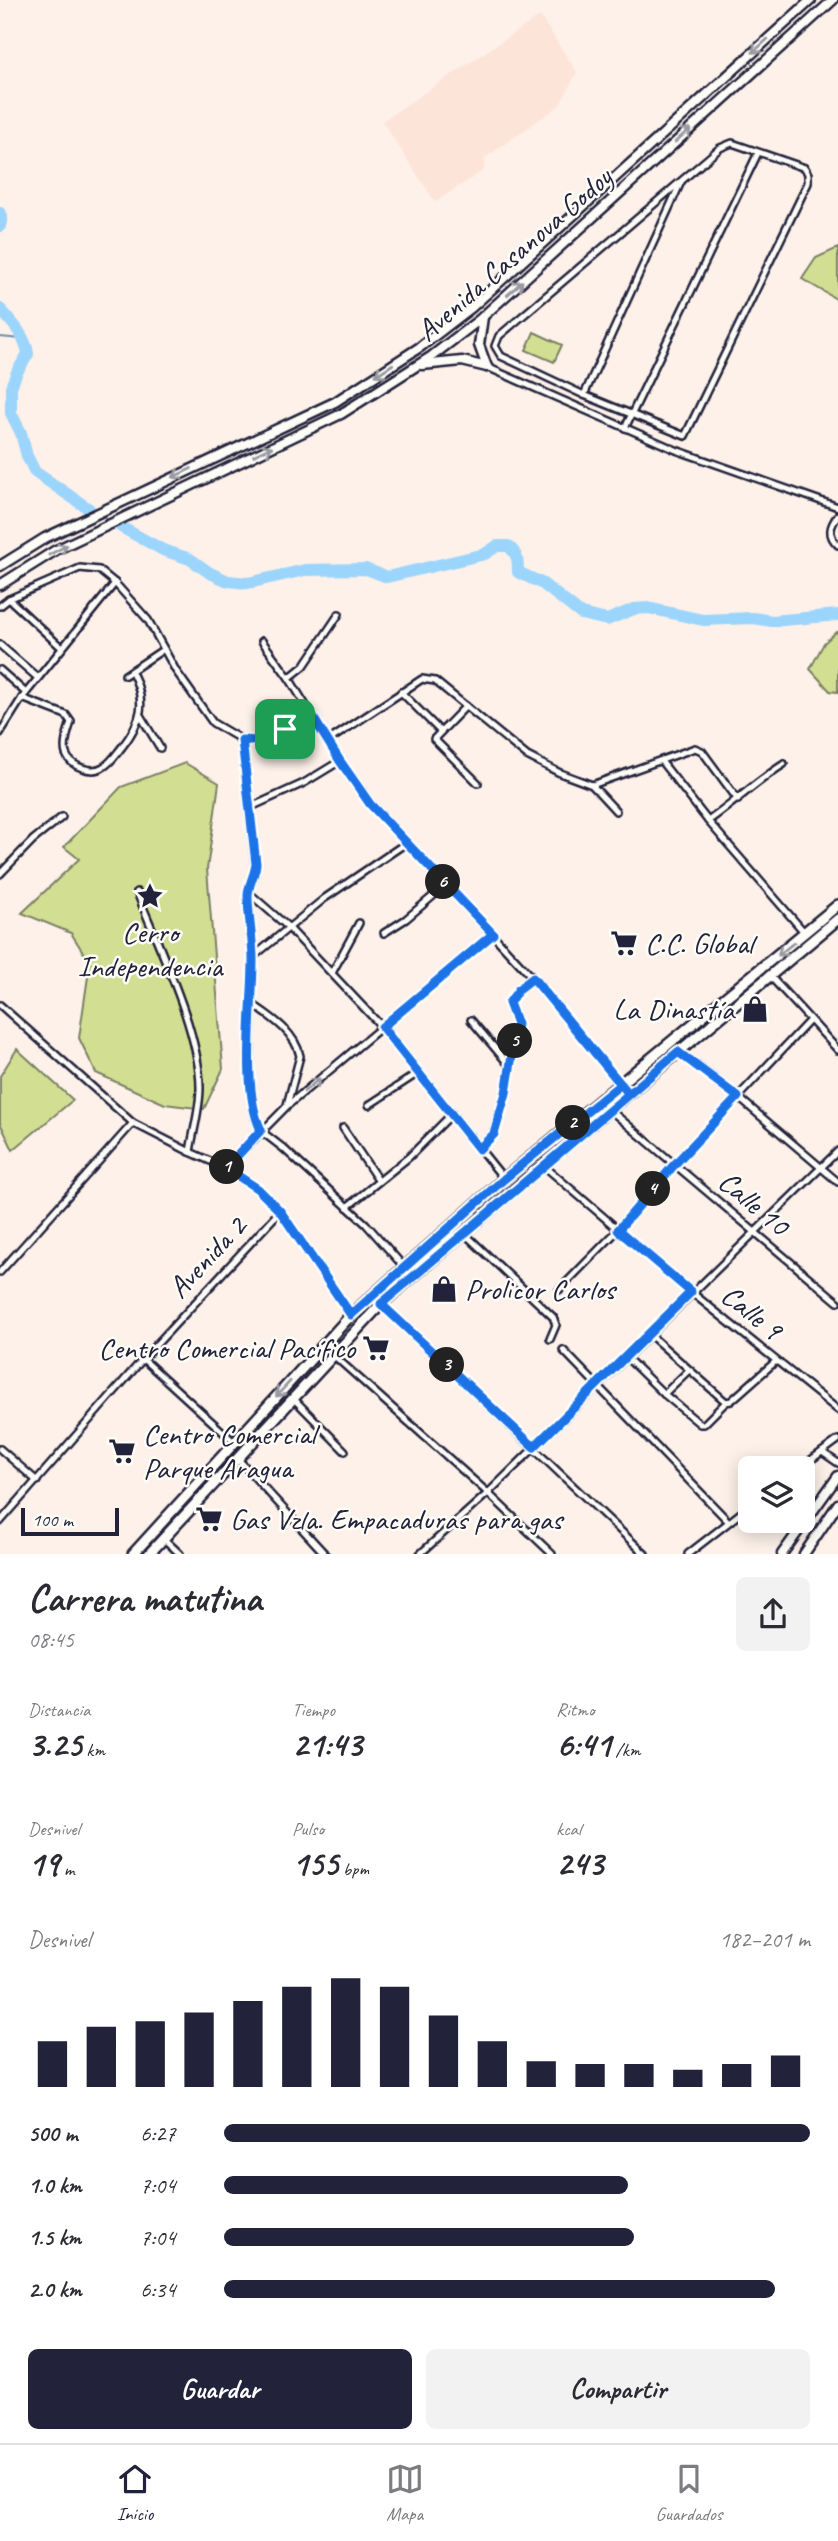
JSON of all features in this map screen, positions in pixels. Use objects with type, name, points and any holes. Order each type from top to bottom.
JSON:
[{"type":"main road","points":[[134,1554],[351,1315],[504,1179],[838,905]]},
{"type":"main road","points":[[149,1554],[381,1304],[463,1232],[838,919]]},
{"type":"street","name":"Avenida Casanova Godoy","points":[[0,566],[45,538],[335,402],[420,347],[472,307],[811,0]]},
{"type":"street","name":"Avenida Casanova Godoy","points":[[0,585],[56,550],[341,414],[417,366],[483,317],[833,0]]},
{"type":"street","points":[[732,143],[805,168],[808,174],[808,183],[685,436],[583,395],[501,355],[495,346],[499,335],[682,179],[726,144],[732,143]]},
{"type":"street","points":[[625,428],[758,153]]},
{"type":"street","points":[[583,395],[682,179]]},
{"type":"street","points":[[483,317],[479,345],[487,367]]},
{"type":"street","points":[[417,366],[461,361],[487,367],[703,460],[838,507]]},
{"type":"street","points":[[838,515],[831,526],[831,536],[838,545]]},
{"type":"street","points":[[0,606],[9,598],[80,568],[99,570],[115,583],[148,621],[208,718],[242,740],[257,741],[311,714]]},
{"type":"street","points":[[0,733],[24,695],[115,583]]},
{"type":"street","points":[[9,598],[62,648]]},
{"type":"street","points":[[289,678],[304,666],[339,614]]},
{"type":"street","points":[[262,641],[370,804],[533,978],[629,1094]]},
{"type":"street","points":[[0,645],[38,678]]},
{"type":"street","points":[[160,748],[140,715],[138,684],[128,673],[164,649]]},
{"type":"street","points":[[0,670],[24,695],[70,719],[66,754],[84,769],[103,767],[113,758],[132,732],[140,715]]},
{"type":"street","points":[[328,741],[401,692],[422,679],[429,678],[527,756],[592,785],[616,811]]},
{"type":"street","points":[[401,692],[440,731]]},
{"type":"street","points":[[466,706],[434,737],[434,741],[478,783]]},
{"type":"street","points":[[242,740],[256,864],[248,892],[253,957],[250,1075],[255,1118],[261,1130],[347,1207],[404,1267]]},
{"type":"street","points":[[592,785],[695,748],[699,749],[738,800]]},
{"type":"street","points":[[251,807],[304,783],[340,761]]},
{"type":"street","points":[[662,761],[708,821],[805,933]]},
{"type":"street","points":[[708,821],[738,800],[756,782],[784,764]]},
{"type":"street","points":[[0,874],[33,840],[62,817]]},
{"type":"street","points":[[253,957],[324,898],[406,843]]},
{"type":"street","points":[[383,933],[406,919],[446,885]]},
{"type":"street","points":[[137,892],[185,1017],[196,1057],[200,1089],[190,1152]]},
{"type":"street","points":[[248,892],[288,927],[382,1027],[504,1179]]},
{"type":"street","points":[[332,973],[359,923]]},
{"type":"street","points":[[226,1168],[287,1106],[493,934]]},
{"type":"street","points":[[769,976],[838,1050]]},
{"type":"street","points":[[479,1149],[494,1134],[506,1093],[517,1024],[509,1003],[519,989],[533,978]]},
{"type":"street","points":[[253,1004],[273,1018],[298,1048],[300,1056],[287,1106]]},
{"type":"street","points":[[0,1005],[133,1122],[226,1168],[258,1189],[280,1211],[351,1315]]},
{"type":"street","points":[[471,1020],[510,1066]]},
{"type":"street","points":[[559,1290],[618,1230],[674,1165],[810,1020]]},
{"type":"street","points":[[678,1052],[738,1097],[838,1182]]},
{"type":"street","points":[[369,1105],[418,1073]]},
{"type":"street","name":"Calle 10","points":[[610,1110],[838,1302]]},
{"type":"street","points":[[347,1207],[409,1157],[451,1115]]},
{"type":"street","points":[[0,1272],[133,1122]]},
{"type":"street","points":[[343,1128],[378,1180]]},
{"type":"street","points":[[420,1554],[488,1493],[838,1151]]},
{"type":"street","name":"Calle 9","points":[[543,1165],[691,1292],[838,1410]]},
{"type":"street","name":"Avenida 2","points":[[0,1522],[143,1359],[280,1211]]},
{"type":"street","points":[[463,1232],[553,1317],[556,1325],[550,1339]]},
{"type":"street","points":[[381,1304],[645,1554]]},
{"type":"street","points":[[649,1334],[726,1402]]},
{"type":"street","points":[[564,1350],[728,1521]]},
{"type":"street","points":[[332,1354],[552,1554]]},
{"type":"street","points":[[626,1357],[700,1424],[704,1424],[776,1360]]},
{"type":"street","points":[[143,1359],[234,1442]]},
{"type":"street","points":[[664,1394],[688,1371]]},
{"type":"street","points":[[292,1397],[345,1451]]},
{"type":"street","points":[[815,1457],[838,1440]]},
{"type":"street","points":[[0,1449],[37,1481]]},
{"type":"street","points":[[822,1452],[838,1463]]},
{"type":"street","points":[[237,1458],[325,1554]]},
{"type":"street","points":[[782,1554],[838,1476]]},
{"type":"street","points":[[808,1552],[838,1504]]},
{"type":"street","points":[[688,1554],[738,1514]]},
{"type":"street","points":[[163,1538],[180,1554]]},
{"type":"shaded area","points":[[540,16],[577,72],[560,105],[485,158],[484,170],[435,202],[382,121]]},
{"type":"green space","points":[[838,248],[838,300],[802,279],[816,258]]},
{"type":"green space","points":[[534,332],[562,345],[554,362],[526,350]]},
{"type":"green space","points":[[836,632],[838,692],[830,691],[810,669],[824,643]]},
{"type":"green space","points":[[185,763],[219,783],[207,869],[223,1069],[204,1109],[165,1104],[96,1073],[79,1038],[90,963],[71,933],[22,913],[79,859],[64,847],[121,787]]},
{"type":"green space","points":[[17,1049],[73,1100],[13,1150],[0,1123],[0,1076]]},
{"type":"waterway","points":[[0,213],[0,226]]},
{"type":"waterway","points":[[0,309],[14,324],[27,348],[28,354],[11,387],[11,413],[21,433],[27,456],[35,472],[89,509]]},
{"type":"waterway","points":[[0,337],[21,339]]},
{"type":"waterway","points":[[121,527],[163,550],[190,559],[228,581],[248,583],[305,570],[366,569],[387,577],[485,554],[497,546],[508,546],[517,558],[518,572],[543,584],[581,614],[607,620],[634,609],[648,608],[703,620],[753,618],[772,621],[838,615]]},
{"type":"place","name":"Cerro Independencia","points":[[150,896]]},
{"type":"place","name":"C.C. Global","points":[[624,943]]},
{"type":"place","name":"La Dinastía","points":[[755,1009]]},
{"type":"place","name":"Prolicor Carlos","points":[[444,1289]]},
{"type":"place","name":"Centro Comercial Pacífico","points":[[376,1348]]},
{"type":"place","name":"Centro Comercial Parque Aragua","points":[[122,1451]]},
{"type":"place","name":"Gas Vzla. Empacaduras para gas","points":[[209,1519]]},
{"type":"route","points":[[285,729],[257,741],[242,740],[256,864],[248,892],[253,957],[250,1075],[255,1118],[261,1130],[226,1168],[258,1189],[280,1211],[351,1315],[504,1179],[621,1084],[629,1094],[381,1304],[534,1447],[691,1292],[618,1230],[738,1097],[678,1052],[629,1094],[533,978],[519,989],[509,1003],[517,1024],[506,1093],[496,1119],[494,1134],[479,1149],[382,1027],[493,934],[370,804],[311,714],[285,729]]}]
